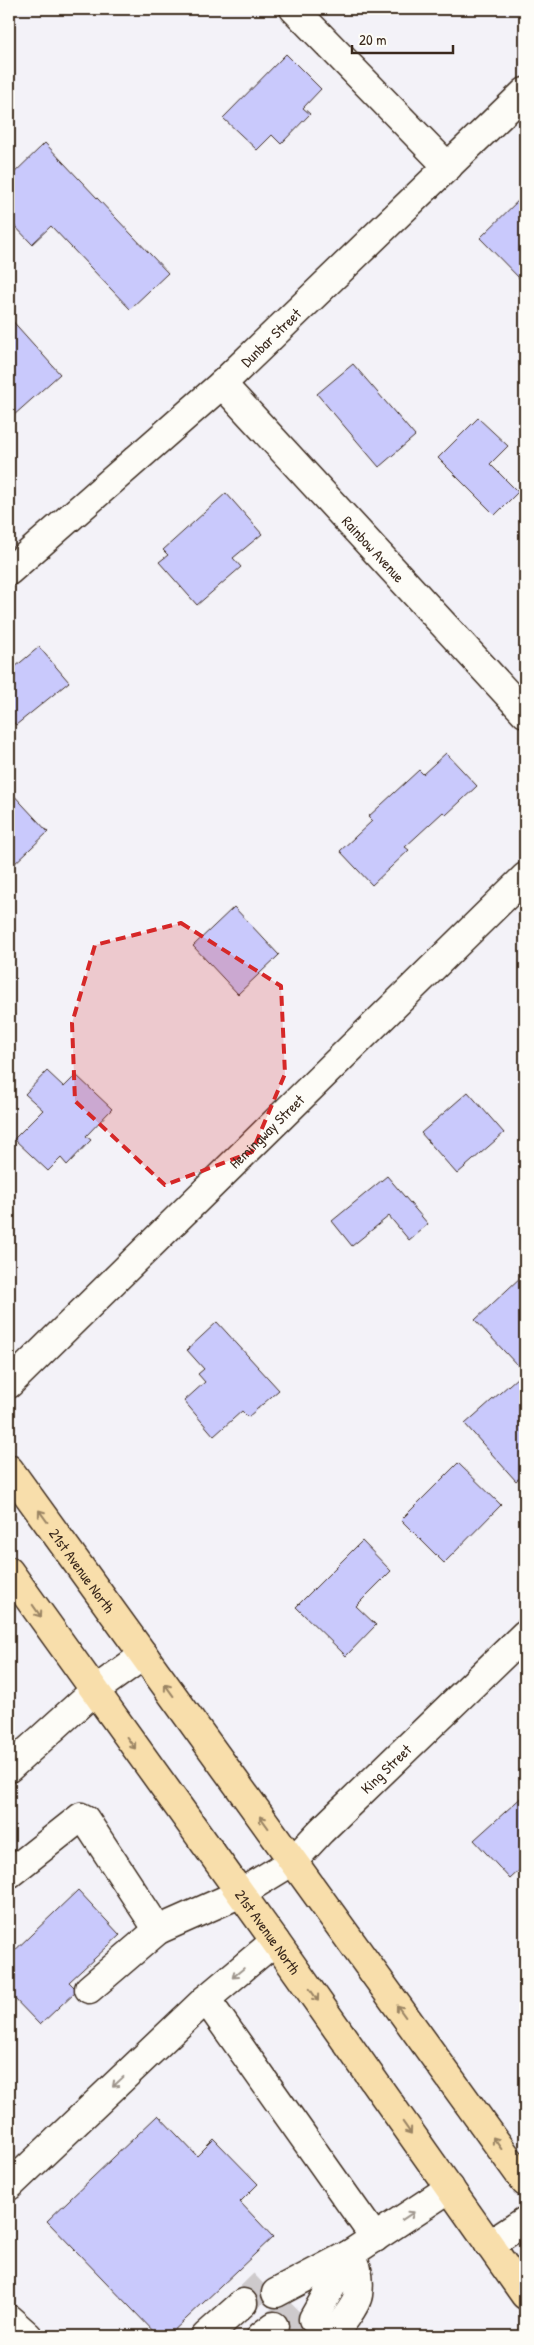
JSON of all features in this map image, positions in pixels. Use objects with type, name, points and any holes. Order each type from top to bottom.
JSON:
[{"type":"main road","name":"21st Avenue North","points":[[9,1469],[525,2182]]},
{"type":"main road","name":"21st Avenue North","points":[[9,1571],[239,1894],[275,1941],[525,2295]]},
{"type":"street","points":[[294,9],[448,167]]},
{"type":"street","name":"Dunbar Street","points":[[9,571],[222,384],[525,92]]},
{"type":"street","name":"Rainbow Avenue","points":[[222,384],[525,713]]},
{"type":"street","name":"Hemingway Street","points":[[9,1384],[525,877]]},
{"type":"street","name":"King Street","points":[[89,1989],[158,1930],[239,1894],[293,1861],[328,1824],[525,1634]]},
{"type":"street","points":[[9,1768],[94,1691],[144,1655]]},
{"type":"street","points":[[9,1874],[81,1818],[85,1819],[158,1930]]},
{"type":"street","points":[[9,2186],[206,1999],[275,1941]]},
{"type":"street","points":[[206,1999],[375,2238]]},
{"type":"street","points":[[296,2306],[350,2254],[450,2188]]},
{"type":"street","points":[[490,2245],[525,2222]]},
{"type":"street","points":[[296,2306],[336,2332],[358,2296],[357,2265],[350,2254]]},
{"type":"street","points":[[296,2306],[350,2254]]},
{"type":"street","points":[[9,2319],[28,2336]]},
{"type":"street","points":[[206,2336],[258,2320]]},
{"type":"street","points":[[230,2336],[258,2320]]},
{"type":"highlighted area","points":[[181,923],[281,986],[285,1074],[252,1152],[165,1185],[75,1101],[72,1023],[95,945]]},
{"type":"building","points":[[286,54],[321,89],[303,108],[310,114],[281,144],[272,135],[257,150],[223,118]]},
{"type":"building","points":[[45,143],[168,273],[130,309],[51,226],[32,244],[9,220],[9,178]]},
{"type":"building","points":[[525,194],[525,284],[480,238]]},
{"type":"building","points":[[9,317],[60,374],[13,416],[9,411]]},
{"type":"building","points":[[353,364],[415,436],[379,467],[317,394]]},
{"type":"building","points":[[478,418],[508,446],[490,464],[518,492],[495,515],[438,458]]},
{"type":"building","points":[[226,493],[262,534],[233,558],[241,567],[197,605],[159,562],[168,555],[163,550]]},
{"type":"building","points":[[39,647],[69,682],[16,725],[9,717],[9,672]]},
{"type":"building","points":[[446,753],[477,786],[446,815],[443,812],[405,847],[409,850],[372,885],[340,851],[372,821],[368,817],[419,770],[423,774]]},
{"type":"building","points":[[9,790],[48,832],[12,866],[9,862]]},
{"type":"building","points":[[234,907],[279,955],[238,994],[193,946]]},
{"type":"building","points":[[47,1071],[64,1087],[76,1075],[112,1109],[86,1136],[91,1140],[67,1165],[61,1158],[48,1171],[14,1139],[43,1110],[25,1094]]},
{"type":"building","points":[[468,1092],[504,1133],[457,1174],[421,1133]]},
{"type":"building","points":[[387,1176],[428,1224],[409,1240],[389,1216],[352,1246],[332,1221]]},
{"type":"building","points":[[523,1275],[525,1277],[525,1359],[518,1366],[475,1320]]},
{"type":"building","points":[[217,1322],[279,1390],[248,1417],[242,1411],[214,1436],[184,1401],[205,1382],[198,1374],[204,1369],[187,1350]]},
{"type":"building","points":[[518,1377],[525,1386],[525,1473],[516,1481],[465,1424]]},
{"type":"building","points":[[458,1463],[501,1505],[444,1563],[401,1520]]},
{"type":"building","points":[[362,1541],[391,1571],[356,1606],[376,1625],[346,1656],[296,1607]]},
{"type":"building","points":[[525,1794],[525,1865],[510,1879],[474,1840]]},
{"type":"building","points":[[78,1890],[120,1935],[69,1982],[77,1990],[40,2025],[9,1993],[9,1956]]},
{"type":"building","points":[[158,2115],[197,2156],[214,2139],[258,2184],[240,2202],[273,2237],[168,2336],[158,2336],[47,2221]]},
{"type":"tunnel","points":[[243,2303],[267,2280]]},
{"type":"tunnel","points":[[274,2326],[296,2304]]},
{"type":"tunnel","points":[[292,2336],[313,2319]]}]
